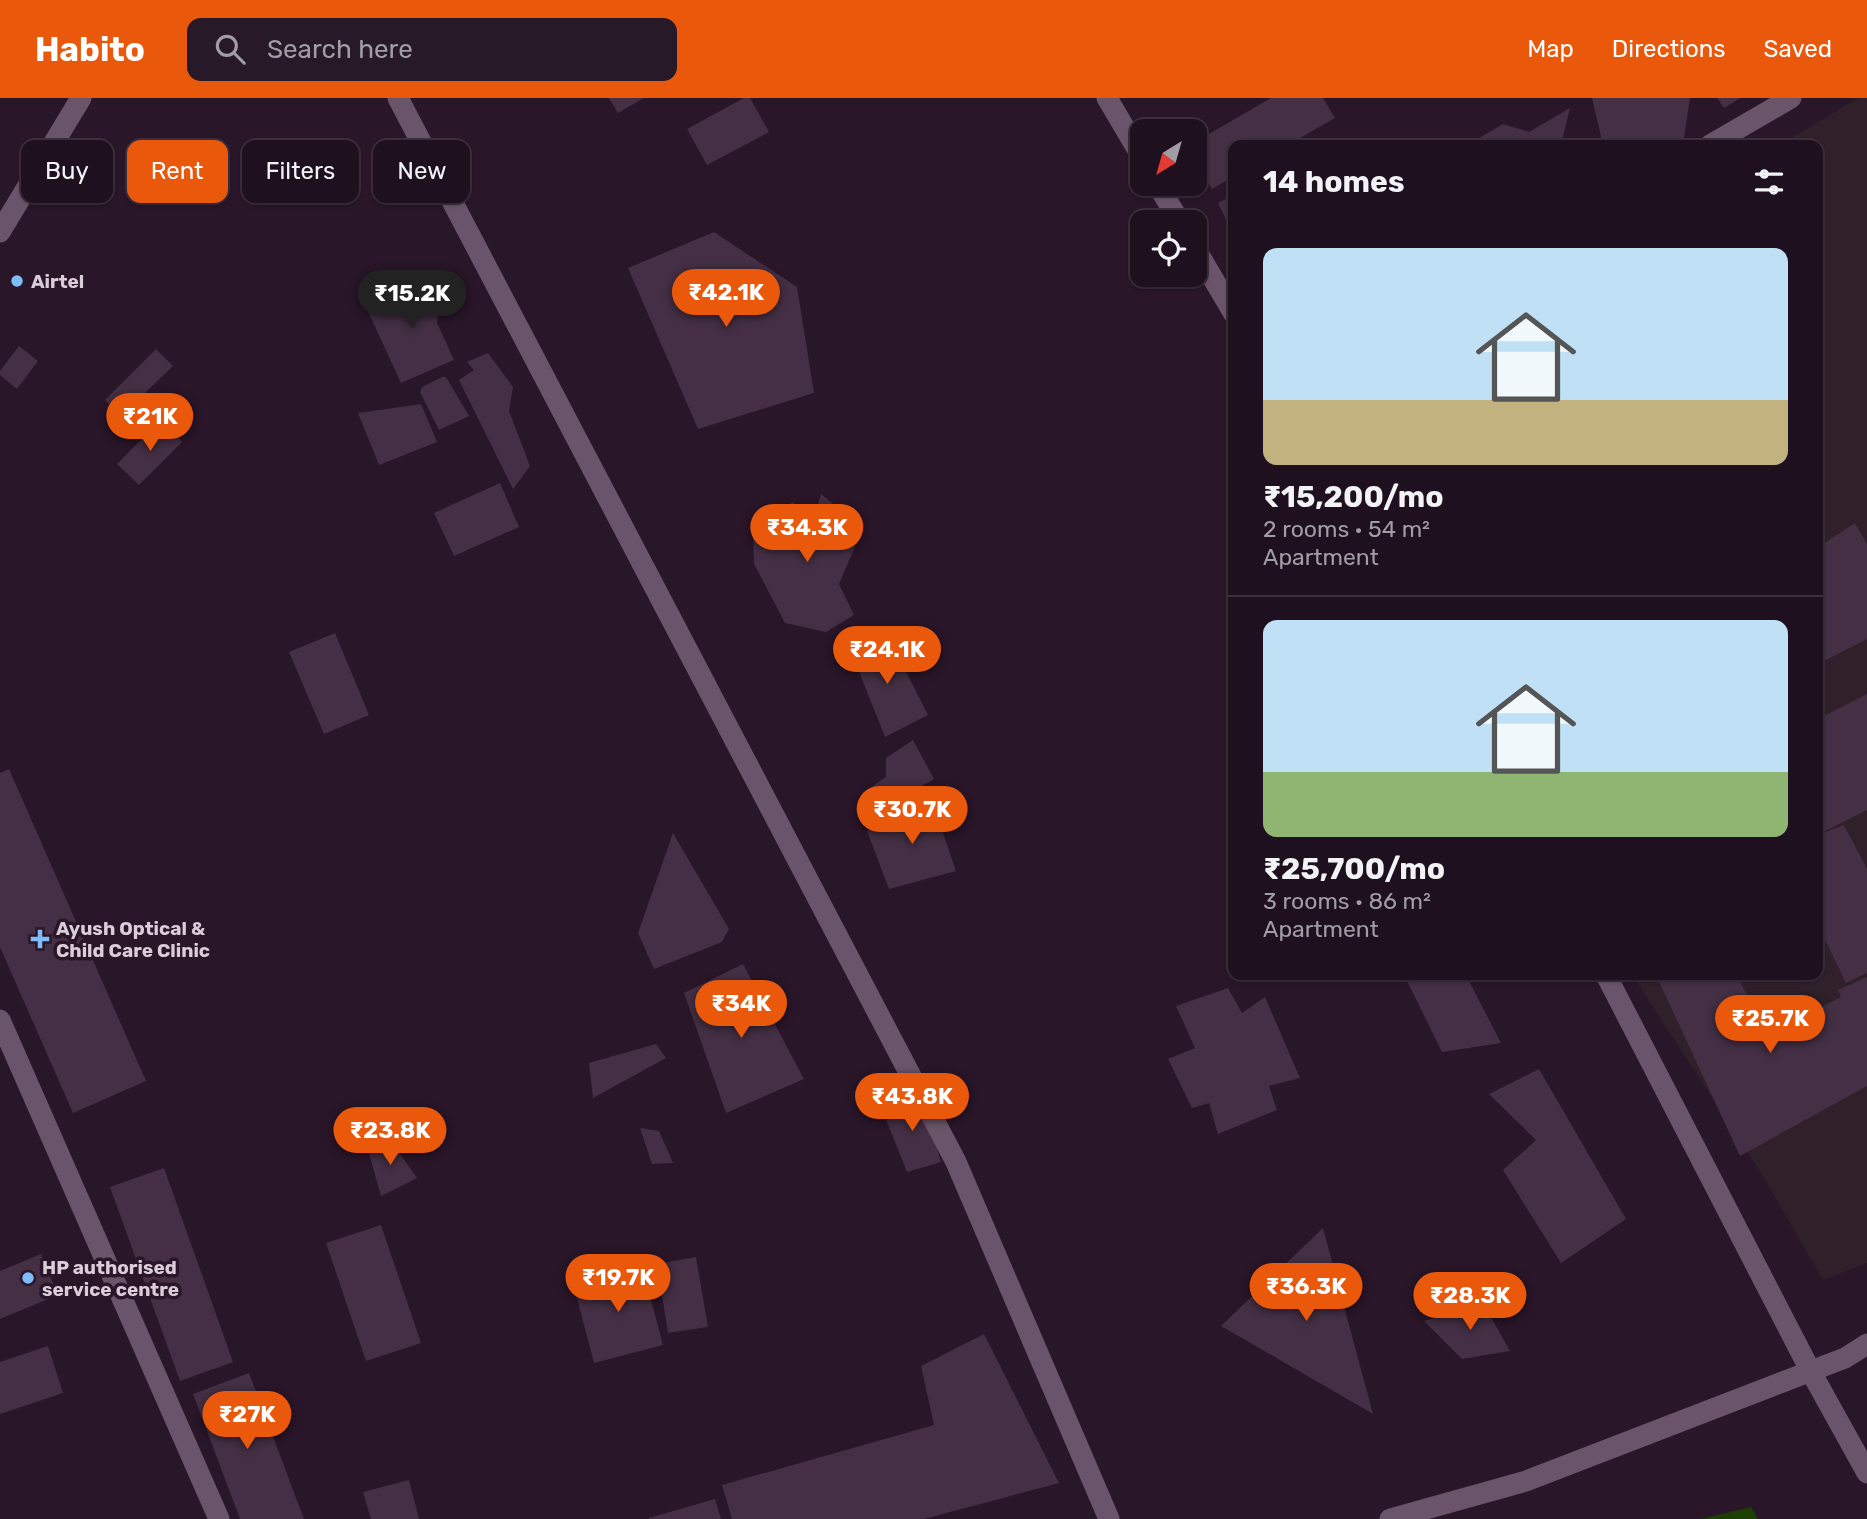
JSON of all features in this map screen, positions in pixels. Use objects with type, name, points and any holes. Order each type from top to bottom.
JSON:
[{"type":"street","points":[[0,232],[82,98]]},
{"type":"street","points":[[398,98],[956,1162],[1109,1519]]},
{"type":"street","points":[[1107,98],[1130,137]]},
{"type":"street","points":[[1719,140],[1791,98]]},
{"type":"street","points":[[1207,268],[1228,304]]},
{"type":"street","points":[[1609,980],[1811,1372],[1867,1473]]},
{"type":"street","points":[[0,1020],[219,1519]]},
{"type":"street","points":[[1390,1519],[1526,1481],[1845,1359],[1867,1344]]},
{"type":"shaded area","points":[[1858,98],[1867,98],[1867,1263],[1823,1280],[1758,1168],[1635,980],[1823,980],[1823,140],[1788,140]]},
{"type":"green space","points":[[1751,1507],[1758,1519],[1701,1519]]},
{"type":"building","points":[[609,98],[644,98],[618,113]]},
{"type":"building","points":[[744,98],[750,98],[769,132],[707,165],[687,129]]},
{"type":"building","points":[[1271,98],[1323,98],[1335,118],[1297,140],[1228,140],[1228,180],[1212,189],[1208,182],[1208,134]]},
{"type":"building","points":[[1592,98],[1690,98],[1684,140],[1602,140]]},
{"type":"building","points":[[1717,98],[1740,98],[1724,108]]},
{"type":"building","points":[[1570,108],[1562,140],[1476,140],[1503,124],[1529,132]]},
{"type":"building","points":[[1228,198],[1228,224],[1218,203]]},
{"type":"building","points":[[714,232],[797,287],[814,393],[698,429],[628,268]]},
{"type":"building","points":[[434,277],[439,309],[437,323],[454,360],[401,383],[366,307]]},
{"type":"building","points":[[19,346],[38,361],[17,389],[0,375],[0,371]]},
{"type":"building","points":[[156,349],[173,366],[121,416],[105,400]]},
{"type":"building","points":[[488,353],[513,387],[509,411],[530,466],[513,489],[459,380],[474,370],[467,362]]},
{"type":"building","points":[[446,377],[469,416],[439,430],[420,392],[422,387]]},
{"type":"building","points":[[421,404],[437,442],[379,465],[358,413]]},
{"type":"building","points":[[161,420],[182,442],[139,485],[117,464]]},
{"type":"building","points":[[500,483],[519,527],[454,556],[434,513]]},
{"type":"building","points":[[821,494],[863,528],[839,584],[854,615],[826,632],[785,623],[754,564],[753,525],[793,502],[811,529]]},
{"type":"building","points":[[1855,523],[1867,544],[1867,639],[1823,661],[1823,544]]},
{"type":"building","points":[[854,630],[873,653],[893,646],[928,715],[885,737],[846,639]]},
{"type":"building","points":[[335,633],[369,715],[324,734],[289,652]]},
{"type":"building","points":[[1867,694],[1867,810],[1823,832],[1823,716]]},
{"type":"building","points":[[913,740],[934,779],[869,816],[862,793],[886,777],[886,758]]},
{"type":"building","points":[[9,769],[146,1081],[73,1113],[0,947],[0,773]]},
{"type":"building","points":[[930,795],[956,871],[889,889],[867,831]]},
{"type":"building","points":[[1844,825],[1867,869],[1867,973],[1846,983],[1823,935],[1823,833]]},
{"type":"building","points":[[673,833],[729,929],[722,942],[654,969],[638,933]]},
{"type":"building","points":[[743,964],[804,1079],[726,1113],[684,993]]},
{"type":"building","points":[[1867,977],[1867,1086],[1740,1156],[1658,980],[1739,980],[1769,1034],[1841,997],[1838,990]]},
{"type":"building","points":[[1406,980],[1469,980],[1501,1043],[1442,1052]]},
{"type":"building","points":[[1228,988],[1242,1013],[1265,997],[1300,1078],[1269,1086],[1277,1110],[1218,1134],[1209,1103],[1192,1108],[1168,1059],[1195,1048],[1176,1006]]},
{"type":"building","points":[[656,1044],[666,1058],[593,1098],[589,1063]]},
{"type":"building","points":[[1539,1069],[1626,1219],[1561,1263],[1503,1170],[1536,1140],[1489,1094]]},
{"type":"building","points":[[923,1100],[941,1162],[907,1172],[879,1102]]},
{"type":"building","points":[[640,1128],[659,1131],[673,1163],[652,1164]]},
{"type":"building","points":[[388,1137],[417,1178],[381,1196],[368,1150]]},
{"type":"building","points":[[164,1168],[233,1362],[180,1381],[110,1187]]},
{"type":"building","points":[[381,1225],[421,1343],[366,1361],[326,1243]]},
{"type":"building","points":[[1323,1228],[1373,1414],[1221,1326]]},
{"type":"building","points":[[41,1254],[58,1295],[0,1319],[0,1271]]},
{"type":"building","points":[[696,1257],[708,1327],[668,1333],[657,1264]]},
{"type":"building","points":[[642,1266],[663,1345],[594,1363],[573,1283]]},
{"type":"building","points":[[1483,1303],[1510,1351],[1462,1359],[1424,1321]]},
{"type":"building","points":[[984,1334],[1059,1483],[924,1519],[732,1519],[722,1485],[934,1425],[921,1366]]},
{"type":"building","points":[[48,1346],[63,1393],[0,1414],[0,1362]]},
{"type":"building","points":[[249,1373],[304,1519],[240,1519],[193,1394]]},
{"type":"building","points":[[409,1480],[419,1519],[371,1519],[363,1492]]},
{"type":"building","points":[[715,1499],[721,1519],[649,1519],[649,1518]]},
{"type":"place","name":"Airtel","points":[[17,281]]},
{"type":"place","name":"Ayush Optical & Child Care Clinic","points":[[40,939]]},
{"type":"place","name":"HP authorised service centre","points":[[28,1278]]}]
